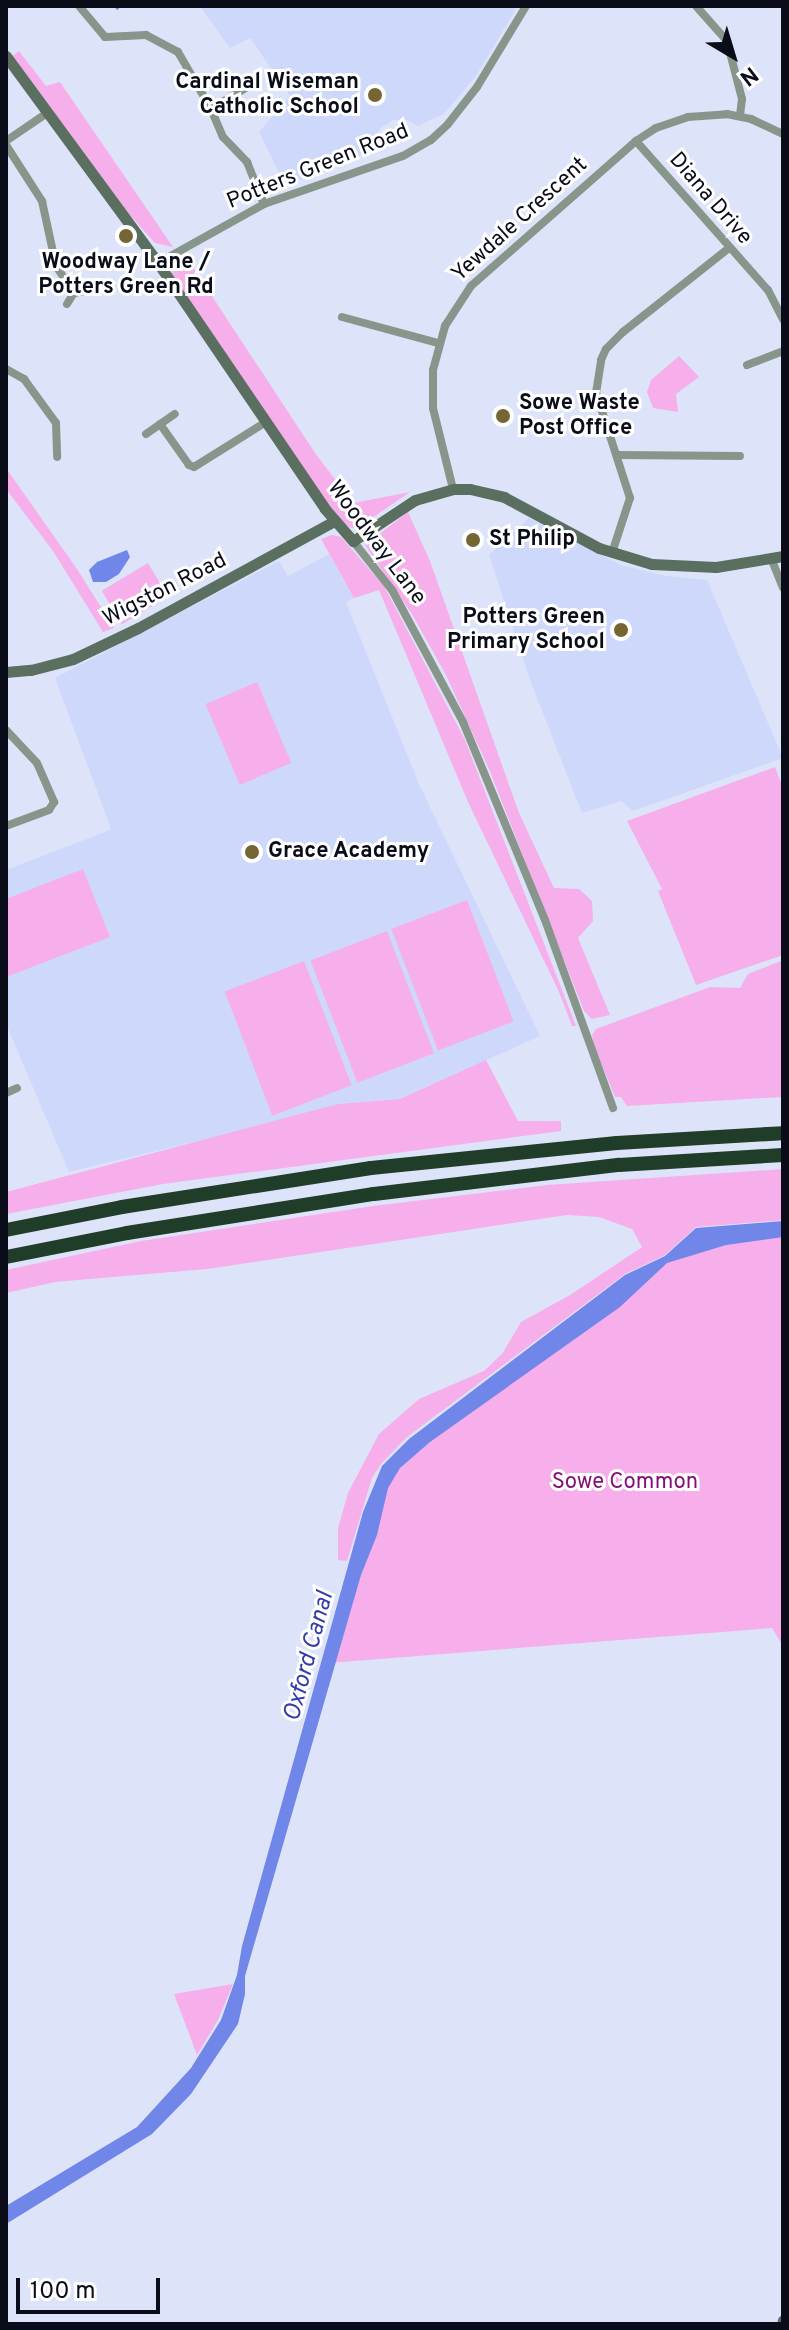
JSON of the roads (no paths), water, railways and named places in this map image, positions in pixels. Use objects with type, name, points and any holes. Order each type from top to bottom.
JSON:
[{"type":"highway","points":[[6,1230],[122,1207],[371,1168],[617,1143],[783,1133]]},
{"type":"highway","points":[[6,1257],[127,1233],[390,1192],[619,1165],[783,1155]]},
{"type":"street","points":[[79,6],[105,37],[146,35],[170,46],[182,58],[226,142],[247,162],[264,204]]},
{"type":"street","name":"Potters Green Road","points":[[158,263],[264,204],[403,156],[431,140],[477,87],[526,6]]},
{"type":"street","points":[[700,7],[727,41],[742,99],[740,116]]},
{"type":"street","name":"Woodway Lane","points":[[6,56],[158,263],[334,521],[392,590],[463,722],[545,920],[613,1108]]},
{"type":"street","points":[[211,109],[252,84]]},
{"type":"street","points":[[47,113],[6,143],[42,201],[56,266],[74,293]]},
{"type":"street","name":"Yewdale Crescent","points":[[453,489],[433,408],[433,370],[438,343],[452,312],[481,275],[636,141],[656,128],[688,117],[740,116],[783,134]]},
{"type":"street","name":"Diana Drive","points":[[636,141],[768,290],[783,320]]},
{"type":"street","points":[[612,553],[630,498],[596,393],[597,373],[606,349],[729,248]]},
{"type":"street","points":[[67,304],[74,293],[84,291]]},
{"type":"street","points":[[342,317],[438,343]]},
{"type":"street","points":[[747,365],[783,351]]},
{"type":"street","points":[[6,369],[24,379],[56,423],[57,457]]},
{"type":"street","points":[[146,434],[175,414]]},
{"type":"street","points":[[160,424],[189,465],[194,467],[266,422]]},
{"type":"street","points":[[617,455],[740,456]]},
{"type":"street","points":[[353,541],[415,500],[453,489],[482,490],[504,497],[612,553],[681,567],[735,565],[777,557],[783,588]]},
{"type":"street","name":"Wigston Road","points":[[6,672],[46,667],[84,654],[334,521]]},
{"type":"street","points":[[6,730],[37,763],[54,802],[49,810],[6,826]]},
{"type":"street","points":[[6,1093],[17,1088]]},
{"type":"water","points":[[127,550],[130,557],[119,574],[106,582],[93,582],[89,570],[97,562]]},
{"type":"water","points":[[783,1221],[783,1237],[726,1245],[667,1263],[620,1307],[430,1442],[400,1468],[388,1488],[377,1535],[361,1575],[245,1976],[245,1994],[238,2024],[191,2094],[152,2134],[6,2224],[6,2206],[137,2127],[191,2068],[221,2020],[237,1975],[242,1946],[363,1512],[382,1466],[409,1439],[625,1275],[665,1256],[696,1228]]},
{"type":"place","name":"Cardinal Wiseman Catholic School","points":[[375,95]]},
{"type":"place","name":"Woodway Lane / Potters Green Rd","points":[[126,236]]},
{"type":"place","name":"Sowe Waste Post Office","points":[[503,416]]},
{"type":"place","name":"St Philip","points":[[473,540]]},
{"type":"place","name":"Potters Green Primary School","points":[[621,630]]},
{"type":"place","name":"Grace Academy","points":[[252,852]]},
{"type":"park label","name":"Sowe Common","points":[[625,1483]]},
{"type":"water label","name":"Oxford Canal","points":[[310,1657]]}]
